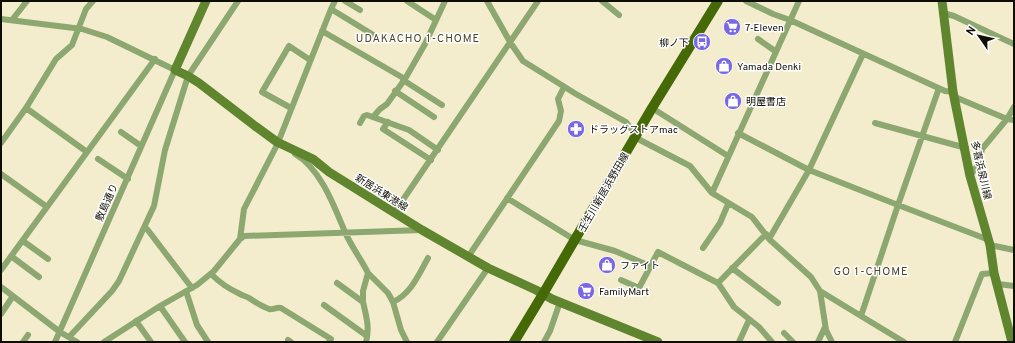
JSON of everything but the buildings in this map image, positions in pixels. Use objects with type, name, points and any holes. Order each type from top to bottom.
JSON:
[{"type":"main road","points":[[175,70],[206,1]]},
{"type":"main road","name":"壬生川新居浜野田線","points":[[514,342],[652,108],[718,1]]},
{"type":"main road","name":"多喜浜泉川線","points":[[942,1],[954,94],[966,148],[970,176],[990,242],[994,273],[1012,342]]},
{"type":"main road","name":"新居浜東港線","points":[[175,70],[188,76],[277,143],[313,159],[329,172],[394,213],[488,268],[560,302],[658,342]]},
{"type":"street","points":[[12,20],[26,1]]},
{"type":"street","points":[[1,144],[26,108],[56,59],[72,45],[86,9],[92,1]]},
{"type":"street","points":[[1,287],[60,332],[73,340],[119,281],[154,206],[166,150],[188,76],[238,1]]},
{"type":"street","points":[[240,239],[244,209],[277,143],[335,1]]},
{"type":"street","points":[[345,1],[360,10]]},
{"type":"street","points":[[407,1],[436,20]]},
{"type":"street","points":[[373,117],[387,104],[404,79],[425,44],[445,1]]},
{"type":"street","points":[[487,1],[510,42],[523,61],[564,87],[626,122],[640,140],[690,166],[712,193],[728,204],[752,217],[768,236],[811,277],[820,291],[825,327],[832,342]]},
{"type":"street","points":[[394,213],[538,1]]},
{"type":"street","points":[[602,1],[619,15]]},
{"type":"street","points":[[746,1],[1007,119],[1014,120]]},
{"type":"street","points":[[712,193],[799,1]]},
{"type":"street","points":[[331,9],[375,36]]},
{"type":"street","points":[[943,13],[954,16],[1014,44]]},
{"type":"street","points":[[1,19],[78,28],[107,37],[175,70]]},
{"type":"street","points":[[322,31],[404,79],[442,105]]},
{"type":"street","points":[[758,39],[776,51]]},
{"type":"street","points":[[291,108],[262,92],[289,46],[310,60]]},
{"type":"street","points":[[718,283],[732,268],[768,236],[809,170],[864,54]]},
{"type":"street","points":[[1,270],[155,59]]},
{"type":"street","name":"敷島通り","points":[[55,342],[175,70]]},
{"type":"street","points":[[468,256],[559,121],[561,111],[558,99],[564,87]]},
{"type":"street","points":[[861,316],[939,88]]},
{"type":"street","points":[[395,92],[434,117]]},
{"type":"street","points":[[26,108],[87,152]]},
{"type":"street","points":[[652,108],[728,156]]},
{"type":"street","points":[[970,176],[979,163],[982,149],[1007,119],[1014,108]]},
{"type":"street","points":[[360,123],[364,116],[367,115],[388,122],[408,130],[438,150]]},
{"type":"street","points":[[388,122],[383,129],[431,160]]},
{"type":"street","points":[[875,122],[966,148]]},
{"type":"street","points":[[120,132],[141,146]]},
{"type":"street","points":[[738,133],[809,170],[990,242],[1014,250]]},
{"type":"street","points":[[277,143],[298,155],[313,169],[368,273],[388,293],[393,302],[407,342]]},
{"type":"street","points":[[98,159],[128,179]]},
{"type":"street","points":[[1,174],[47,207]]},
{"type":"street","points":[[507,198],[575,240],[615,251],[650,266]]},
{"type":"street","points":[[703,248],[720,223],[728,204]]},
{"type":"street","points":[[144,228],[147,229],[189,290],[197,325],[208,342]]},
{"type":"street","points":[[104,342],[160,306],[189,290],[211,274],[244,236],[422,230]]},
{"type":"street","points":[[22,241],[48,259]]},
{"type":"street","points":[[621,280],[640,288],[658,252],[718,283],[734,307],[758,327],[772,342]]},
{"type":"street","points":[[11,256],[39,277]]},
{"type":"street","points":[[393,302],[401,299],[408,291],[428,258]]},
{"type":"street","points":[[437,342],[488,268]]},
{"type":"street","points":[[732,268],[778,303]]},
{"type":"street","points":[[367,339],[367,318],[363,302],[363,291],[368,273]]},
{"type":"street","points":[[955,342],[982,274],[994,273]]},
{"type":"street","points":[[211,274],[223,284],[257,304],[269,309],[276,307],[281,308],[331,339],[329,342]]},
{"type":"street","points":[[337,283],[363,302]]},
{"type":"street","points":[[998,284],[1014,286]]},
{"type":"street","points":[[820,291],[904,342]]},
{"type":"street","points":[[1,314],[13,296]]},
{"type":"street","points":[[544,342],[550,332],[560,302]]},
{"type":"street","points":[[324,305],[367,339]]},
{"type":"street","points":[[160,306],[185,342]]},
{"type":"street","points":[[739,342],[749,320]]},
{"type":"street","points":[[136,321],[151,342]]},
{"type":"street","points":[[818,342],[825,327]]},
{"type":"street","points":[[784,333],[793,342]]},
{"type":"street","points":[[23,342],[28,335]]},
{"type":"place","name":"7-Eleven","points":[[732,27]]},
{"type":"place","name":"柳ノ下","points":[[702,42]]},
{"type":"place","name":"Yamada Denki","points":[[724,66]]},
{"type":"place","name":"明屋書店","points":[[733,101]]},
{"type":"place","name":"ドラッグストアmac","points":[[576,129]]},
{"type":"place","name":"ファイト","points":[[607,265]]},
{"type":"place","name":"FamilyMart","points":[[586,291]]},
{"type":"district","name":"UDAKACHO 1-CHOME","points":[[418,38]]},
{"type":"district","name":"GO 1-CHOME","points":[[871,271]]}]
